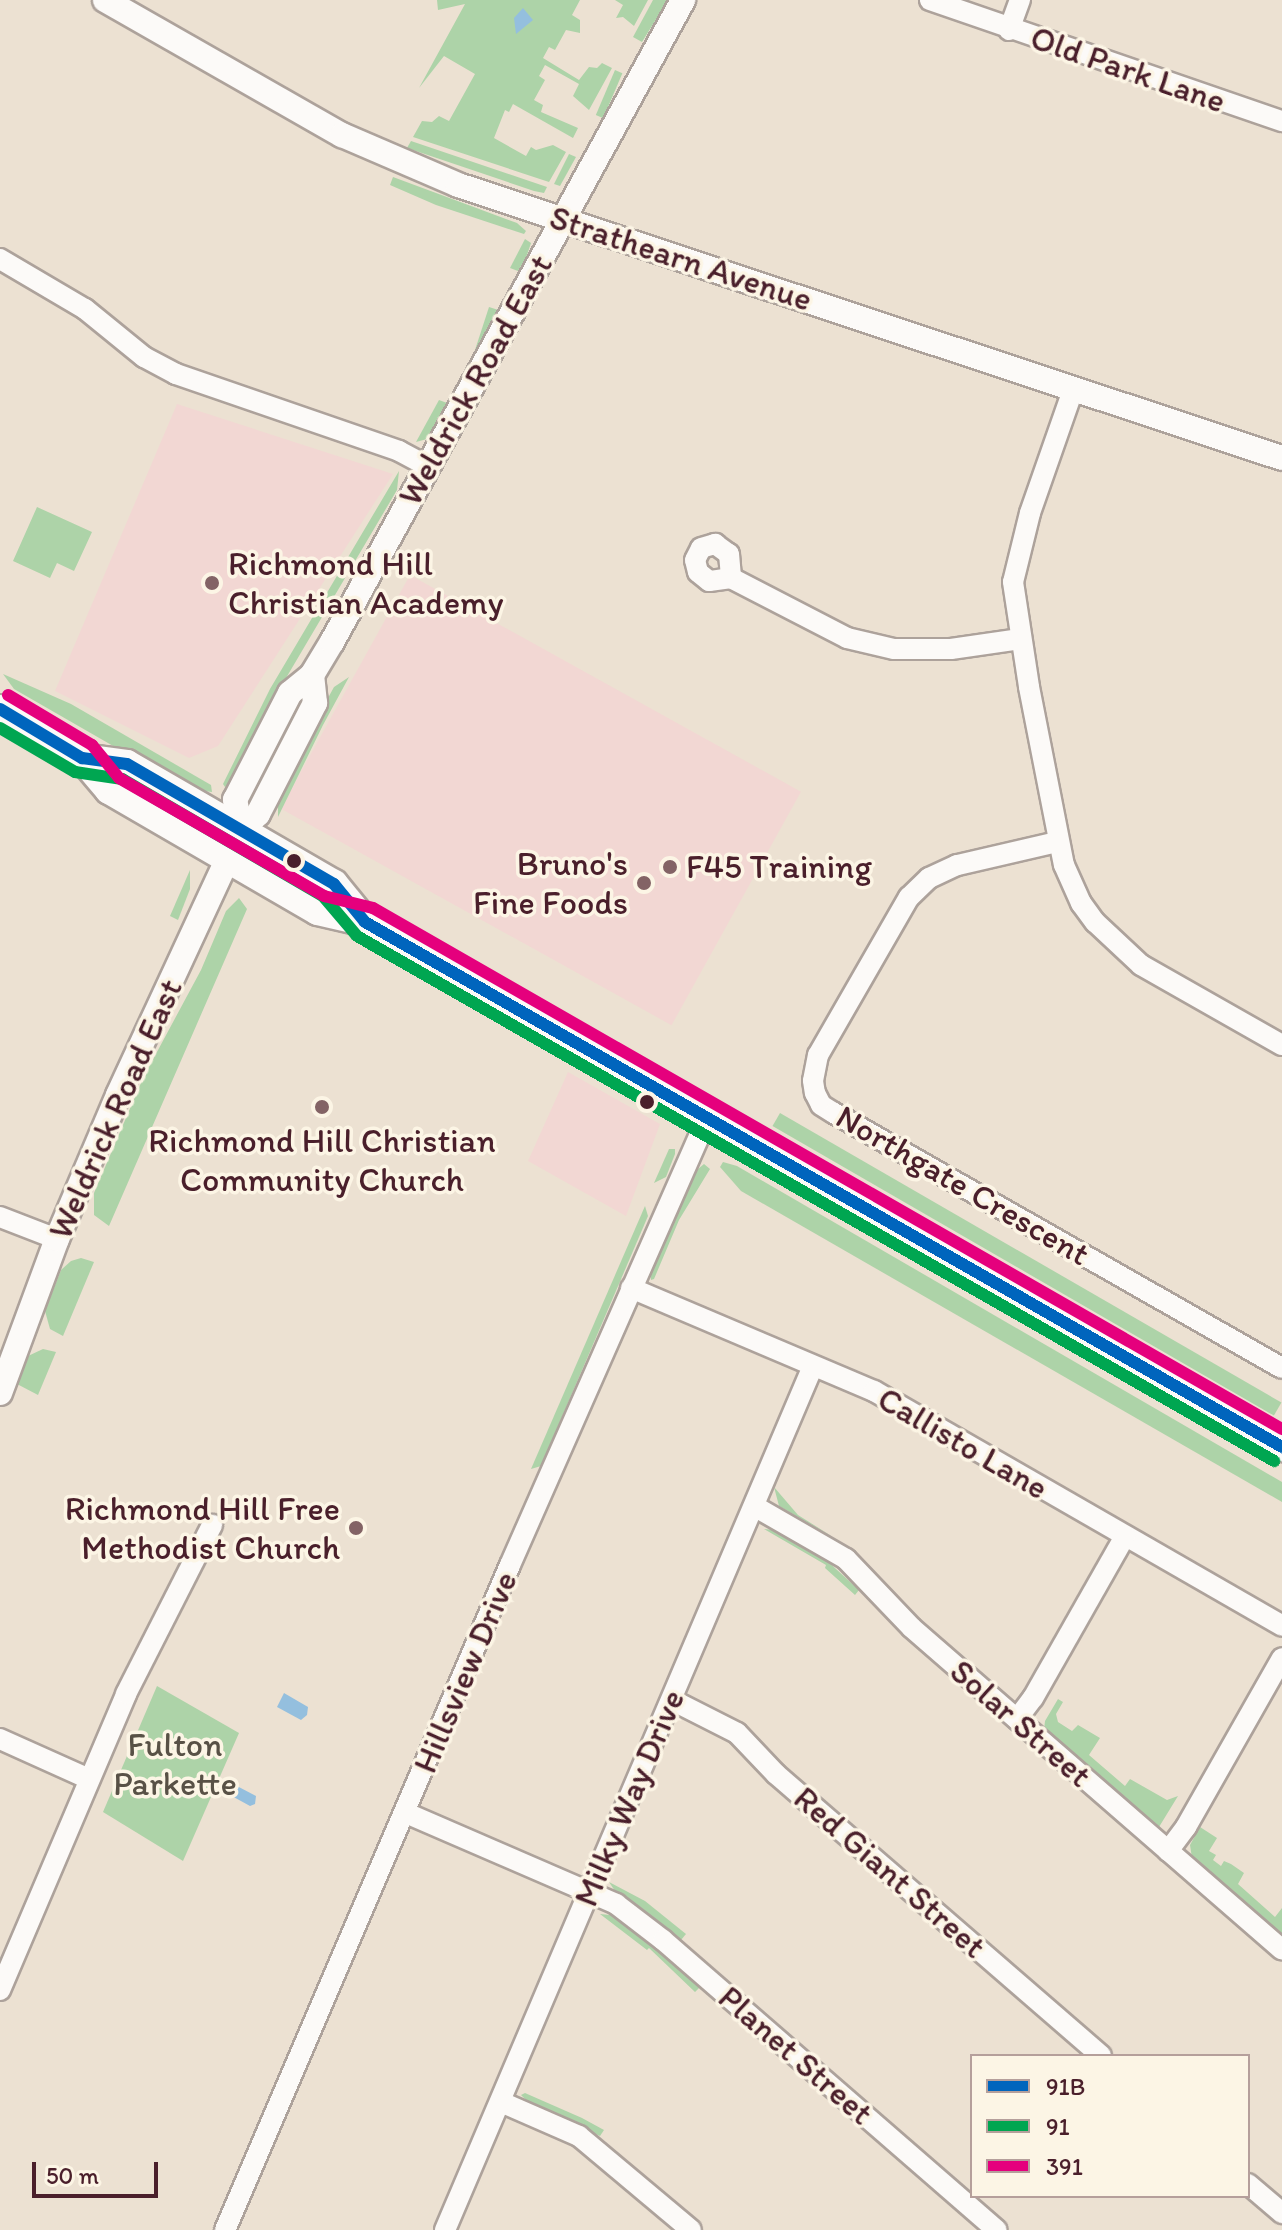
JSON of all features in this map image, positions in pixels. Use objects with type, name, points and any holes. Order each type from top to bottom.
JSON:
[{"type":"main road","points":[[0,709],[82,758],[109,790],[227,859],[318,911],[365,922],[1282,1447]]},
{"type":"main road","points":[[82,758],[127,764],[241,830],[334,884],[365,922]]},
{"type":"street","name":"Strathearn Avenue","points":[[105,0],[342,135],[458,185],[1282,458]]},
{"type":"street","name":"Weldrick Road East","points":[[0,1393],[57,1239],[118,1095],[241,830],[235,800],[290,693],[312,675],[429,467],[683,0]]},
{"type":"street","name":"Old Park Lane","points":[[930,0],[1009,30],[1282,121]]},
{"type":"street","points":[[1009,30],[1020,0]]},
{"type":"street","points":[[0,259],[85,309],[144,357],[176,374],[399,451],[429,467]]},
{"type":"street","points":[[1073,390],[1030,513],[1013,582],[1020,639],[1057,842],[1081,903],[1109,937],[1141,965],[1282,1045]]},
{"type":"street","points":[[731,578],[825,629],[894,649],[951,649],[1020,639]]},
{"type":"street","name":"Northgate Crescent","points":[[1057,842],[957,865],[929,878],[909,897],[818,1055],[813,1081],[815,1093],[821,1105],[834,1113],[1282,1368]]},
{"type":"street","name":"Hillsview Drive","points":[[225,2230],[708,1116]]},
{"type":"street","points":[[0,1217],[57,1239]]},
{"type":"street","name":"Callisto Lane","points":[[631,1288],[874,1391],[1282,1626]]},
{"type":"street","name":"Milky Way Drive","points":[[445,2230],[813,1366]]},
{"type":"street","name":"Solar Street","points":[[754,1506],[846,1559],[912,1628],[1282,1950]]},
{"type":"street","points":[[0,1990],[126,1694],[212,1525]]},
{"type":"street","points":[[1017,1719],[1033,1698],[1125,1536]]},
{"type":"street","points":[[1168,1851],[1186,1827],[1282,1658]]},
{"type":"street","name":"Red Giant Street","points":[[672,1700],[737,1733],[776,1774],[1099,2054]]},
{"type":"street","points":[[0,1739],[89,1779]]},
{"type":"street","name":"Planet Street","points":[[406,1813],[589,1889],[616,1904],[663,1940],[997,2230]]},
{"type":"street","points":[[501,2102],[579,2136],[691,2230]]},
{"type":"street","points":[[1250,2186],[1282,2213]]},
{"type":"shaded area","name":"Richmond Hill Christian Academy","points":[[177,404],[393,474],[218,746],[189,758],[55,691]]},
{"type":"shaded area","points":[[410,575],[801,792],[672,1025],[281,809]]},
{"type":"shaded area","points":[[568,1072],[660,1124],[626,1216],[528,1161]]},
{"type":"green space","points":[[437,0],[580,0],[572,15],[580,20],[580,33],[566,30],[555,50],[549,47],[543,58],[579,80],[589,67],[597,68],[602,63],[612,68],[589,110],[573,96],[579,84],[545,65],[539,76],[545,80],[534,100],[543,105],[541,112],[578,128],[573,138],[513,104],[509,112],[505,110],[494,138],[526,156],[531,147],[536,150],[553,145],[566,152],[549,182],[413,137],[422,121],[432,122],[439,116],[449,121],[475,74],[444,56],[419,88],[465,4],[438,10]]},
{"type":"green space","points":[[615,0],[648,0],[634,26],[623,17],[616,18],[623,5]]},
{"type":"green space","points":[[653,0],[668,0],[642,42],[633,37]]},
{"type":"green space","points":[[615,70],[622,73],[603,118],[596,115]]},
{"type":"green space","points":[[411,141],[547,187],[544,193],[534,191],[407,148]]},
{"type":"green space","points":[[569,154],[576,157],[560,186],[554,184]]},
{"type":"green space","points":[[393,177],[517,223],[526,231],[524,234],[436,205],[390,185]]},
{"type":"green space","points":[[525,239],[531,243],[518,271],[510,268]]},
{"type":"green space","points":[[489,307],[498,310],[479,366],[471,363]]},
{"type":"green space","points":[[439,400],[447,403],[434,428],[427,439],[416,442]]},
{"type":"green space","points":[[399,471],[397,490],[276,695],[231,783],[225,787],[223,784],[270,689]]},
{"type":"green space","points":[[37,507],[92,532],[74,571],[57,563],[50,578],[13,561]]},
{"type":"green space","points":[[3,674],[71,704],[211,785],[212,792],[188,789],[14,689]]},
{"type":"green space","points":[[349,677],[278,817],[278,801],[317,718],[334,687]]},
{"type":"green space","points":[[190,870],[190,889],[178,920],[170,916]]},
{"type":"green space","points":[[239,898],[247,909],[109,1226],[94,1215],[94,1193],[143,1078],[201,970],[226,911]]},
{"type":"green space","points":[[780,1113],[1281,1402],[1274,1415],[772,1126]]},
{"type":"green space","points":[[669,1149],[675,1149],[675,1154],[666,1177],[654,1183]]},
{"type":"green space","points":[[723,1162],[737,1166],[1282,1482],[1282,1502],[741,1191],[720,1167]]},
{"type":"green space","points":[[704,1164],[710,1169],[679,1220],[651,1280],[650,1271],[692,1174]]},
{"type":"green space","points":[[645,1206],[648,1216],[541,1466],[531,1469]]},
{"type":"green space","points":[[81,1258],[94,1262],[63,1336],[50,1329],[45,1311],[61,1270],[71,1261]]},
{"type":"green space","points":[[43,1349],[56,1352],[38,1395],[17,1384],[28,1356]]},
{"type":"green space","points":[[774,1487],[798,1515],[833,1537],[779,1506]]},
{"type":"green space","points":[[764,1529],[775,1530],[824,1558],[859,1590],[855,1595],[825,1568],[826,1565]]},
{"type":"green space","name":"Fulton Parkette","points":[[157,1686],[239,1733],[183,1861],[103,1812]]},
{"type":"green space","points":[[1058,1699],[1063,1702],[1056,1714],[1058,1722],[1072,1731],[1078,1725],[1100,1738],[1089,1755],[1125,1786],[1130,1779],[1167,1800],[1178,1796],[1159,1827],[1044,1730],[1045,1721]]},
{"type":"green space","points":[[1200,1827],[1217,1838],[1209,1851],[1216,1855],[1213,1860],[1221,1866],[1224,1861],[1244,1873],[1238,1884],[1275,1917],[1282,1908],[1282,1938],[1192,1858],[1190,1845]]},
{"type":"green space","points":[[609,1882],[645,1901],[686,1934],[681,1940],[615,1891]]},
{"type":"green space","points":[[600,1914],[610,1915],[628,1926],[700,1987],[695,1992],[649,1948],[647,1950]]},
{"type":"green space","points":[[525,2093],[604,2130],[600,2136],[528,2102],[521,2095]]},
{"type":"water","points":[[523,8],[533,20],[516,34],[514,18]]},
{"type":"water","points":[[284,1693],[308,1707],[307,1715],[301,1720],[277,1707]]},
{"type":"water","points":[[235,1785],[256,1796],[255,1804],[250,1806],[230,1795],[229,1788]]},
{"type":"transit line","name":"391","points":[[8,695],[92,745],[119,778],[324,896],[373,908],[1282,1429]]},
{"type":"transit line","name":"91B","points":[[0,709],[82,758],[127,764],[334,884],[365,922],[1282,1447]]},
{"type":"transit line","name":"91","points":[[0,728],[75,772],[122,779],[323,896],[357,936],[1274,1461]]},
{"type":"place","name":"Richmond Hill Christian Academy","points":[[212,583]]},
{"type":"place","name":"F45 Training","points":[[670,867]]},
{"type":"place","name":"Bruno's Fine Foods","points":[[644,883]]},
{"type":"place","name":"Richmond Hill Christian Community Church","points":[[322,1107]]},
{"type":"place","name":"Richmond Hill Free Methodist Church","points":[[356,1528]]}]
